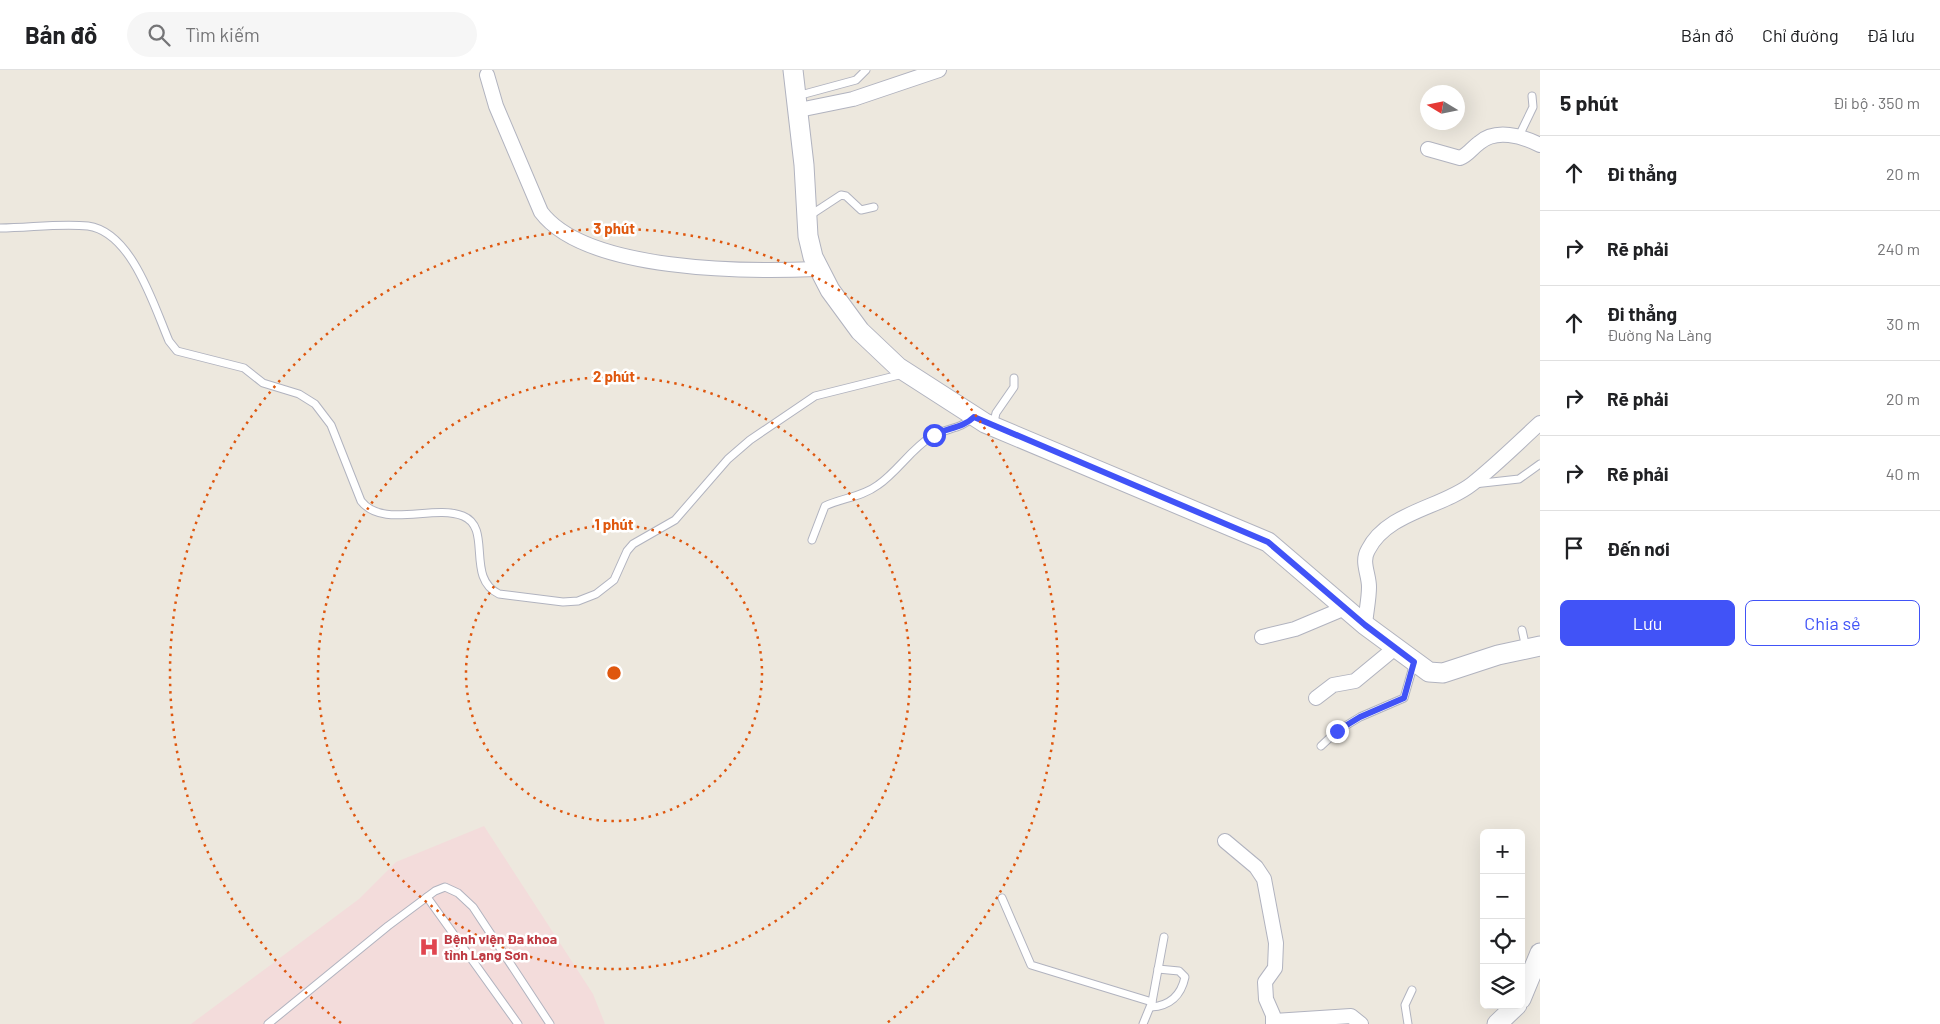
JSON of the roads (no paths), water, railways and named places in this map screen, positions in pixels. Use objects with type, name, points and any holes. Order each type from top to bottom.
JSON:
[{"type":"main road","points":[[793,70],[798,103],[809,246],[817,269],[860,331],[906,373],[974,417],[993,426],[1268,542],[1365,625],[1429,672],[1443,673],[1529,641]]},
{"type":"main road","points":[[1525,987],[1540,953]]},
{"type":"street","points":[[798,103],[853,99],[939,70]]},
{"type":"street","points":[[487,75],[496,106],[541,212],[547,219],[570,236],[616,252],[692,267],[748,271],[817,269]]},
{"type":"street","points":[[1428,149],[1460,158],[1491,136],[1519,136],[1540,145]]},
{"type":"street","points":[[1365,625],[1369,587],[1365,559],[1372,543],[1395,522],[1438,504],[1472,484],[1540,423]]},
{"type":"street","points":[[1262,637],[1295,629],[1345,608]]},
{"type":"street","points":[[1316,698],[1333,685],[1355,681],[1395,648]]},
{"type":"street","points":[[1225,841],[1256,866],[1264,879],[1276,943],[1276,968],[1265,982],[1266,999],[1273,1022],[1351,1016],[1361,1024]]},
{"type":"lane","points":[[798,103],[856,80],[866,70]]},
{"type":"lane","points":[[1519,136],[1533,107],[1532,96]]},
{"type":"lane","points":[[807,218],[841,195],[846,196],[861,210],[874,207]]},
{"type":"lane","points":[[0,228],[88,226],[106,232],[119,242],[134,262],[170,341],[177,351],[244,368],[263,383],[289,390],[315,404],[331,425],[361,502],[366,508],[380,514],[451,514],[463,516],[471,521],[476,528],[483,579],[492,590],[499,594],[563,602],[578,601],[596,594],[614,580],[627,551],[633,544],[675,520],[728,459],[750,440],[815,396],[906,373]]},
{"type":"lane","points":[[993,426],[996,414],[1014,387],[1014,378]]},
{"type":"lane","points":[[812,540],[825,506],[871,490],[887,478],[923,442],[944,430],[964,426],[974,417]]},
{"type":"lane","points":[[1472,484],[1518,479],[1540,464]]},
{"type":"lane","points":[[1321,746],[1347,724],[1404,698],[1414,662]]},
{"type":"lane","points":[[268,1024],[427,897],[445,887],[458,893],[468,902],[550,1024]]},
{"type":"lane","points":[[427,897],[518,1024]]},
{"type":"lane","points":[[1002,898],[1031,965],[1151,1004],[1166,1005],[1171,1002],[1185,977],[1179,971],[1158,969]]},
{"type":"lane","points":[[1143,1024],[1151,1004],[1164,937]]},
{"type":"lane","points":[[1408,1024],[1405,1005],[1412,990]]},
{"type":"place","name":"Bệnh viện Đa khoa tỉnh Lạng Sơn","points":[[429,947]]}]
